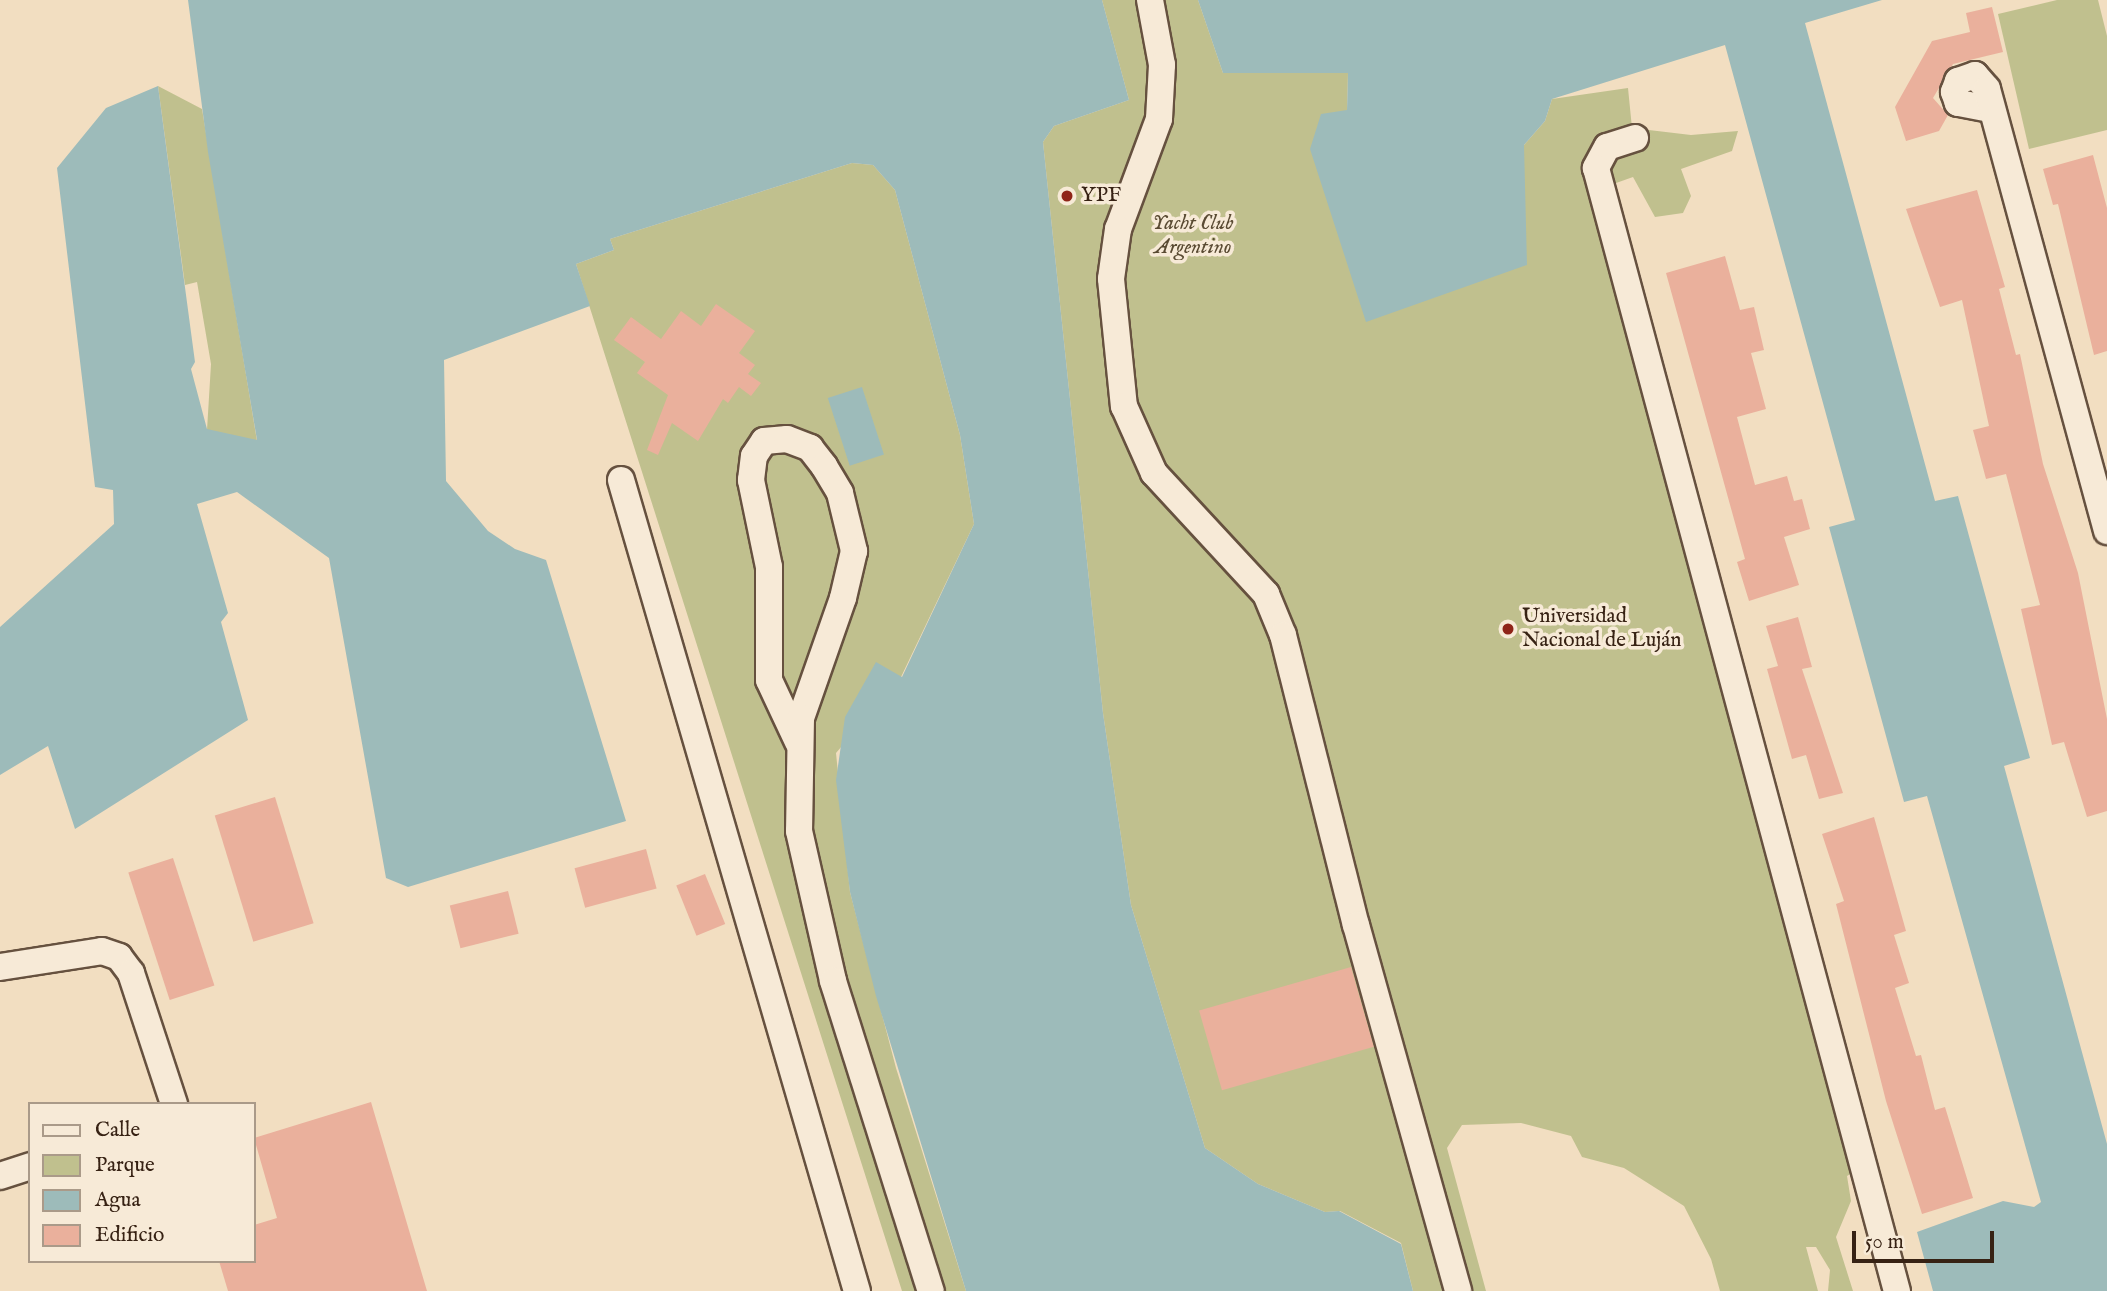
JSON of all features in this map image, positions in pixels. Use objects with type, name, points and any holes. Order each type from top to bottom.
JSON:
[{"type":"street","points":[[1150,0],[1162,65],[1159,119],[1118,229],[1111,279],[1124,406],[1154,473],[1266,594],[1283,635],[1356,925],[1458,1291]]},
{"type":"street","points":[[1990,109],[2107,531]]},
{"type":"street","points":[[1635,138],[1607,147],[1596,168],[1897,1291]]},
{"type":"street","points":[[798,742],[769,680],[769,567],[751,480],[754,456],[764,441],[787,439],[810,448],[840,493],[853,551],[843,598],[809,685],[798,742],[799,831],[821,930],[931,1291]]},
{"type":"street","points":[[621,480],[857,1291]]},
{"type":"street","points":[[0,967],[102,951],[119,957],[131,973],[173,1102]]},
{"type":"street","points":[[0,1176],[28,1167]]},
{"type":"green space","name":"Yacht Club Argentino","points":[[1102,0],[1198,0],[1223,73],[1348,73],[1347,111],[1523,157],[1524,145],[1545,121],[1552,99],[1628,88],[1632,128],[1691,135],[1738,131],[1732,151],[1681,169],[1691,196],[1683,213],[1655,217],[1633,177],[1588,193],[1852,1173],[1847,1176],[1851,1201],[1836,1237],[1853,1291],[1828,1291],[1830,1270],[1816,1247],[1806,1247],[1818,1291],[1720,1291],[1711,1259],[1684,1206],[1624,1168],[1582,1157],[1571,1136],[1521,1123],[1462,1125],[1447,1148],[1486,1291],[1413,1291],[1401,1243],[1340,1211],[1325,1212],[1258,1184],[1205,1148],[1131,905],[1103,713],[1043,142],[1054,126],[1129,100]]},
{"type":"green space","points":[[2057,0],[2098,0],[2107,36],[2107,130],[2029,149],[1998,14]]},
{"type":"green space","points":[[158,86],[202,109],[257,441],[207,430],[211,364],[197,282],[185,285]]},
{"type":"green space","points":[[852,163],[873,165],[895,190],[960,435],[974,524],[901,677],[836,753],[850,892],[896,1068],[966,1291],[902,1291],[576,264],[614,250],[610,239]]},
{"type":"water","points":[[188,0],[1102,0],[1129,100],[1054,126],[1043,142],[1103,713],[1131,905],[1205,1148],[1258,1184],[1325,1212],[1339,1211],[1401,1244],[1413,1291],[966,1291],[876,996],[850,892],[836,780],[845,717],[876,662],[902,677],[974,524],[960,435],[895,190],[873,165],[852,163],[610,239],[614,250],[576,264],[590,306],[444,360],[446,481],[488,531],[515,549],[546,560],[626,821],[408,887],[386,878],[329,558],[237,492],[197,504],[228,613],[221,622],[248,720],[75,829],[48,746],[0,775],[0,627],[114,524],[113,490],[95,487],[57,168],[106,108],[158,86],[195,362],[191,369],[207,429],[257,440],[208,152]]},
{"type":"water","points":[[1198,0],[1882,0],[1805,23],[1935,501],[1958,496],[2030,758],[2004,766],[2107,1144],[2107,1291],[1933,1291],[1917,1232],[2003,1201],[2034,1207],[2041,1202],[1927,796],[1904,802],[1829,527],[1855,520],[1725,45],[1552,99],[1545,121],[1524,145],[1527,265],[1366,322],[1310,149],[1321,114],[1347,110],[1348,73],[1223,73]]},
{"type":"water","points":[[862,387],[884,455],[850,466],[828,398]]},
{"type":"building","points":[[1992,7],[2003,52],[1953,64],[1933,98],[1948,115],[1939,131],[1906,141],[1895,107],[1932,41],[1970,32],[1966,13]]},
{"type":"building","points":[[2093,155],[2107,208],[2107,351],[2094,355],[2058,204],[2053,205],[2043,169]]},
{"type":"building","points":[[1977,190],[2005,287],[1999,289],[2016,355],[2020,354],[2043,464],[2078,573],[2107,719],[2107,811],[2087,817],[2064,742],[2052,745],[2021,609],[2040,605],[2006,474],[1986,479],[1973,430],[1989,426],[1962,300],[1940,307],[1906,209]]},
{"type":"building","points":[[1725,256],[1740,310],[1754,307],[1764,350],[1751,353],[1766,409],[1737,417],[1755,485],[1787,476],[1794,501],[1802,499],[1810,529],[1784,537],[1799,585],[1749,601],[1737,562],[1745,559],[1666,273]]},
{"type":"building","points":[[716,304],[755,331],[739,353],[755,365],[748,374],[761,383],[751,396],[739,387],[728,403],[723,399],[698,441],[672,423],[658,455],[647,450],[668,395],[637,373],[645,362],[614,340],[631,317],[661,339],[681,311],[701,326]]},
{"type":"building","points":[[1798,617],[1812,667],[1802,669],[1843,793],[1819,799],[1806,755],[1792,759],[1767,669],[1778,666],[1766,626]]},
{"type":"building","points":[[275,797],[314,923],[253,942],[215,815]]},
{"type":"building","points":[[1874,817],[1906,931],[1894,935],[1909,983],[1895,988],[1916,1056],[1921,1055],[1935,1110],[1945,1107],[1973,1198],[1922,1214],[1886,1101],[1836,904],[1844,901],[1822,834]]},
{"type":"building","points":[[646,849],[657,889],[585,908],[575,868]]},
{"type":"building","points":[[173,858],[214,985],[170,1000],[128,873]]},
{"type":"building","points":[[705,874],[725,924],[696,936],[676,886]]},
{"type":"building","points":[[508,891],[519,934],[460,948],[450,906]]},
{"type":"building","points":[[1351,967],[1374,1047],[1222,1090],[1199,1011]]},
{"type":"building","points":[[371,1102],[427,1291],[228,1291],[220,1263],[256,1263],[256,1224],[277,1218],[256,1137]]},
{"type":"place","name":"YPF","points":[[1067,196]]},
{"type":"place","name":"Universidad Nacional de Luján","points":[[1508,629]]}]
